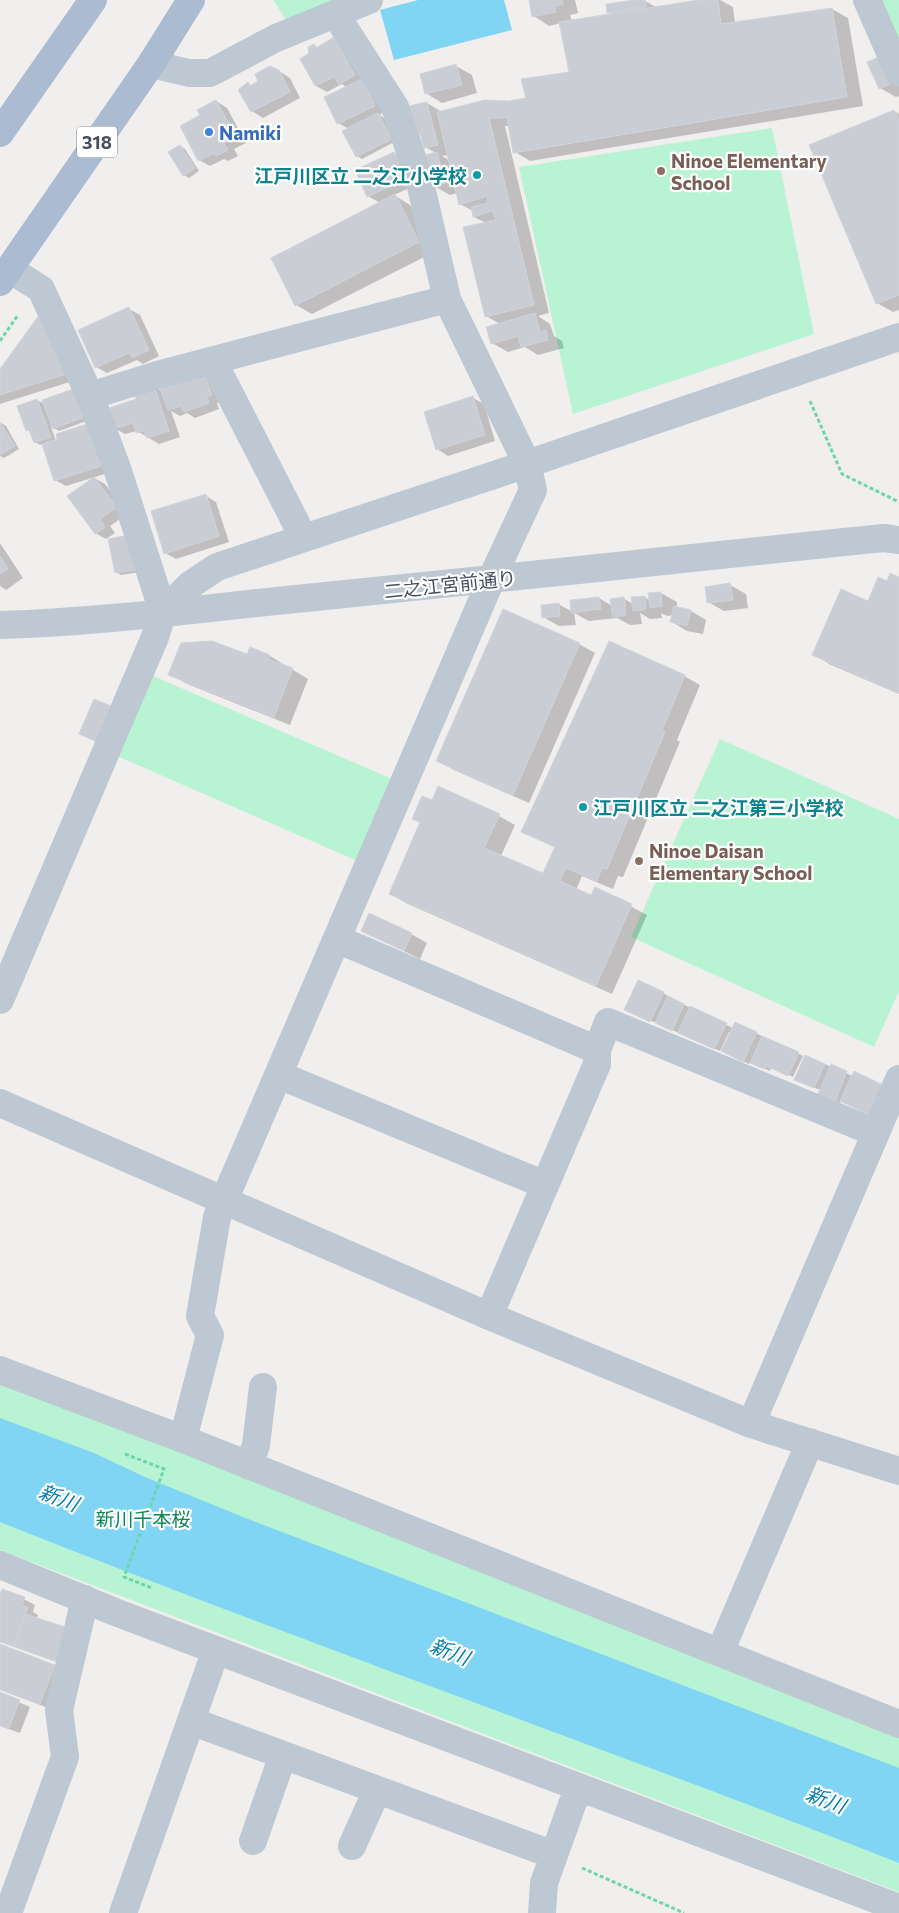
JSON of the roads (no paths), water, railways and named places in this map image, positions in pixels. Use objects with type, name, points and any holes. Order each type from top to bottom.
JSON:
[{"type":"main road","points":[[0,133],[92,0]]},
{"type":"main road","name":"318","points":[[4,275],[151,64],[191,0]]},
{"type":"street","points":[[151,64],[189,73],[210,73],[276,38],[369,0]]},
{"type":"street","points":[[867,0],[899,73]]},
{"type":"street","points":[[183,1439],[210,1335],[200,1316],[217,1217],[491,580],[533,490],[527,464],[447,299],[418,178],[394,107],[336,14]]},
{"type":"street","points":[[4,275],[41,290],[90,396],[118,471],[163,612]]},
{"type":"street","points":[[90,396],[157,375],[447,299]]},
{"type":"street","points":[[0,1000],[155,637],[163,612],[190,585],[217,568],[899,337]]},
{"type":"street","points":[[213,361],[296,523],[302,539]]},
{"type":"street","name":"二之江宮前通り","points":[[0,625],[32,624],[163,612],[491,580],[884,538],[899,540]]},
{"type":"street","points":[[0,643],[32,624]]},
{"type":"street","points":[[337,940],[597,1050]]},
{"type":"street","points":[[489,1316],[597,1064],[597,1050],[608,1022],[876,1133]]},
{"type":"street","points":[[279,1075],[545,1185]]},
{"type":"street","points":[[751,1424],[876,1133],[896,1096]]},
{"type":"street","points":[[0,1103],[489,1316],[751,1424],[899,1471]]},
{"type":"street","points":[[0,1370],[183,1439],[899,1724]]},
{"type":"street","points":[[248,1466],[256,1445],[263,1387]]},
{"type":"street","points":[[720,1652],[810,1442]]},
{"type":"street","points":[[0,1565],[216,1650],[899,1908]]},
{"type":"street","points":[[8,1913],[65,1757],[59,1710],[85,1599]]},
{"type":"street","points":[[123,1913],[216,1650]]},
{"type":"street","points":[[191,1721],[554,1855]]},
{"type":"street","points":[[253,1841],[283,1755]]},
{"type":"street","points":[[542,1913],[544,1884],[578,1788]]},
{"type":"street","points":[[352,1846],[377,1790]]},
{"type":"water","points":[[418,0],[504,0],[512,30],[394,60],[380,10]]},
{"type":"water","name":"新川","points":[[0,1418],[94,1453],[145,1477],[248,1519],[899,1768],[899,1863],[675,1777],[224,1609],[0,1522]]},
{"type":"place","name":"Namiki","points":[[209,132]]},
{"type":"place","name":"Ninoe Elementary School","points":[[661,171]]},
{"type":"place","name":"江戸川区立 二之江小学校","points":[[477,175]]},
{"type":"place","name":"江戸川区立 二之江第三小学校","points":[[583,807]]},
{"type":"place","name":"Ninoe Daisan Elementary School","points":[[639,861]]},
{"type":"park label","name":"新川千本桜","points":[[143,1518]]}]
